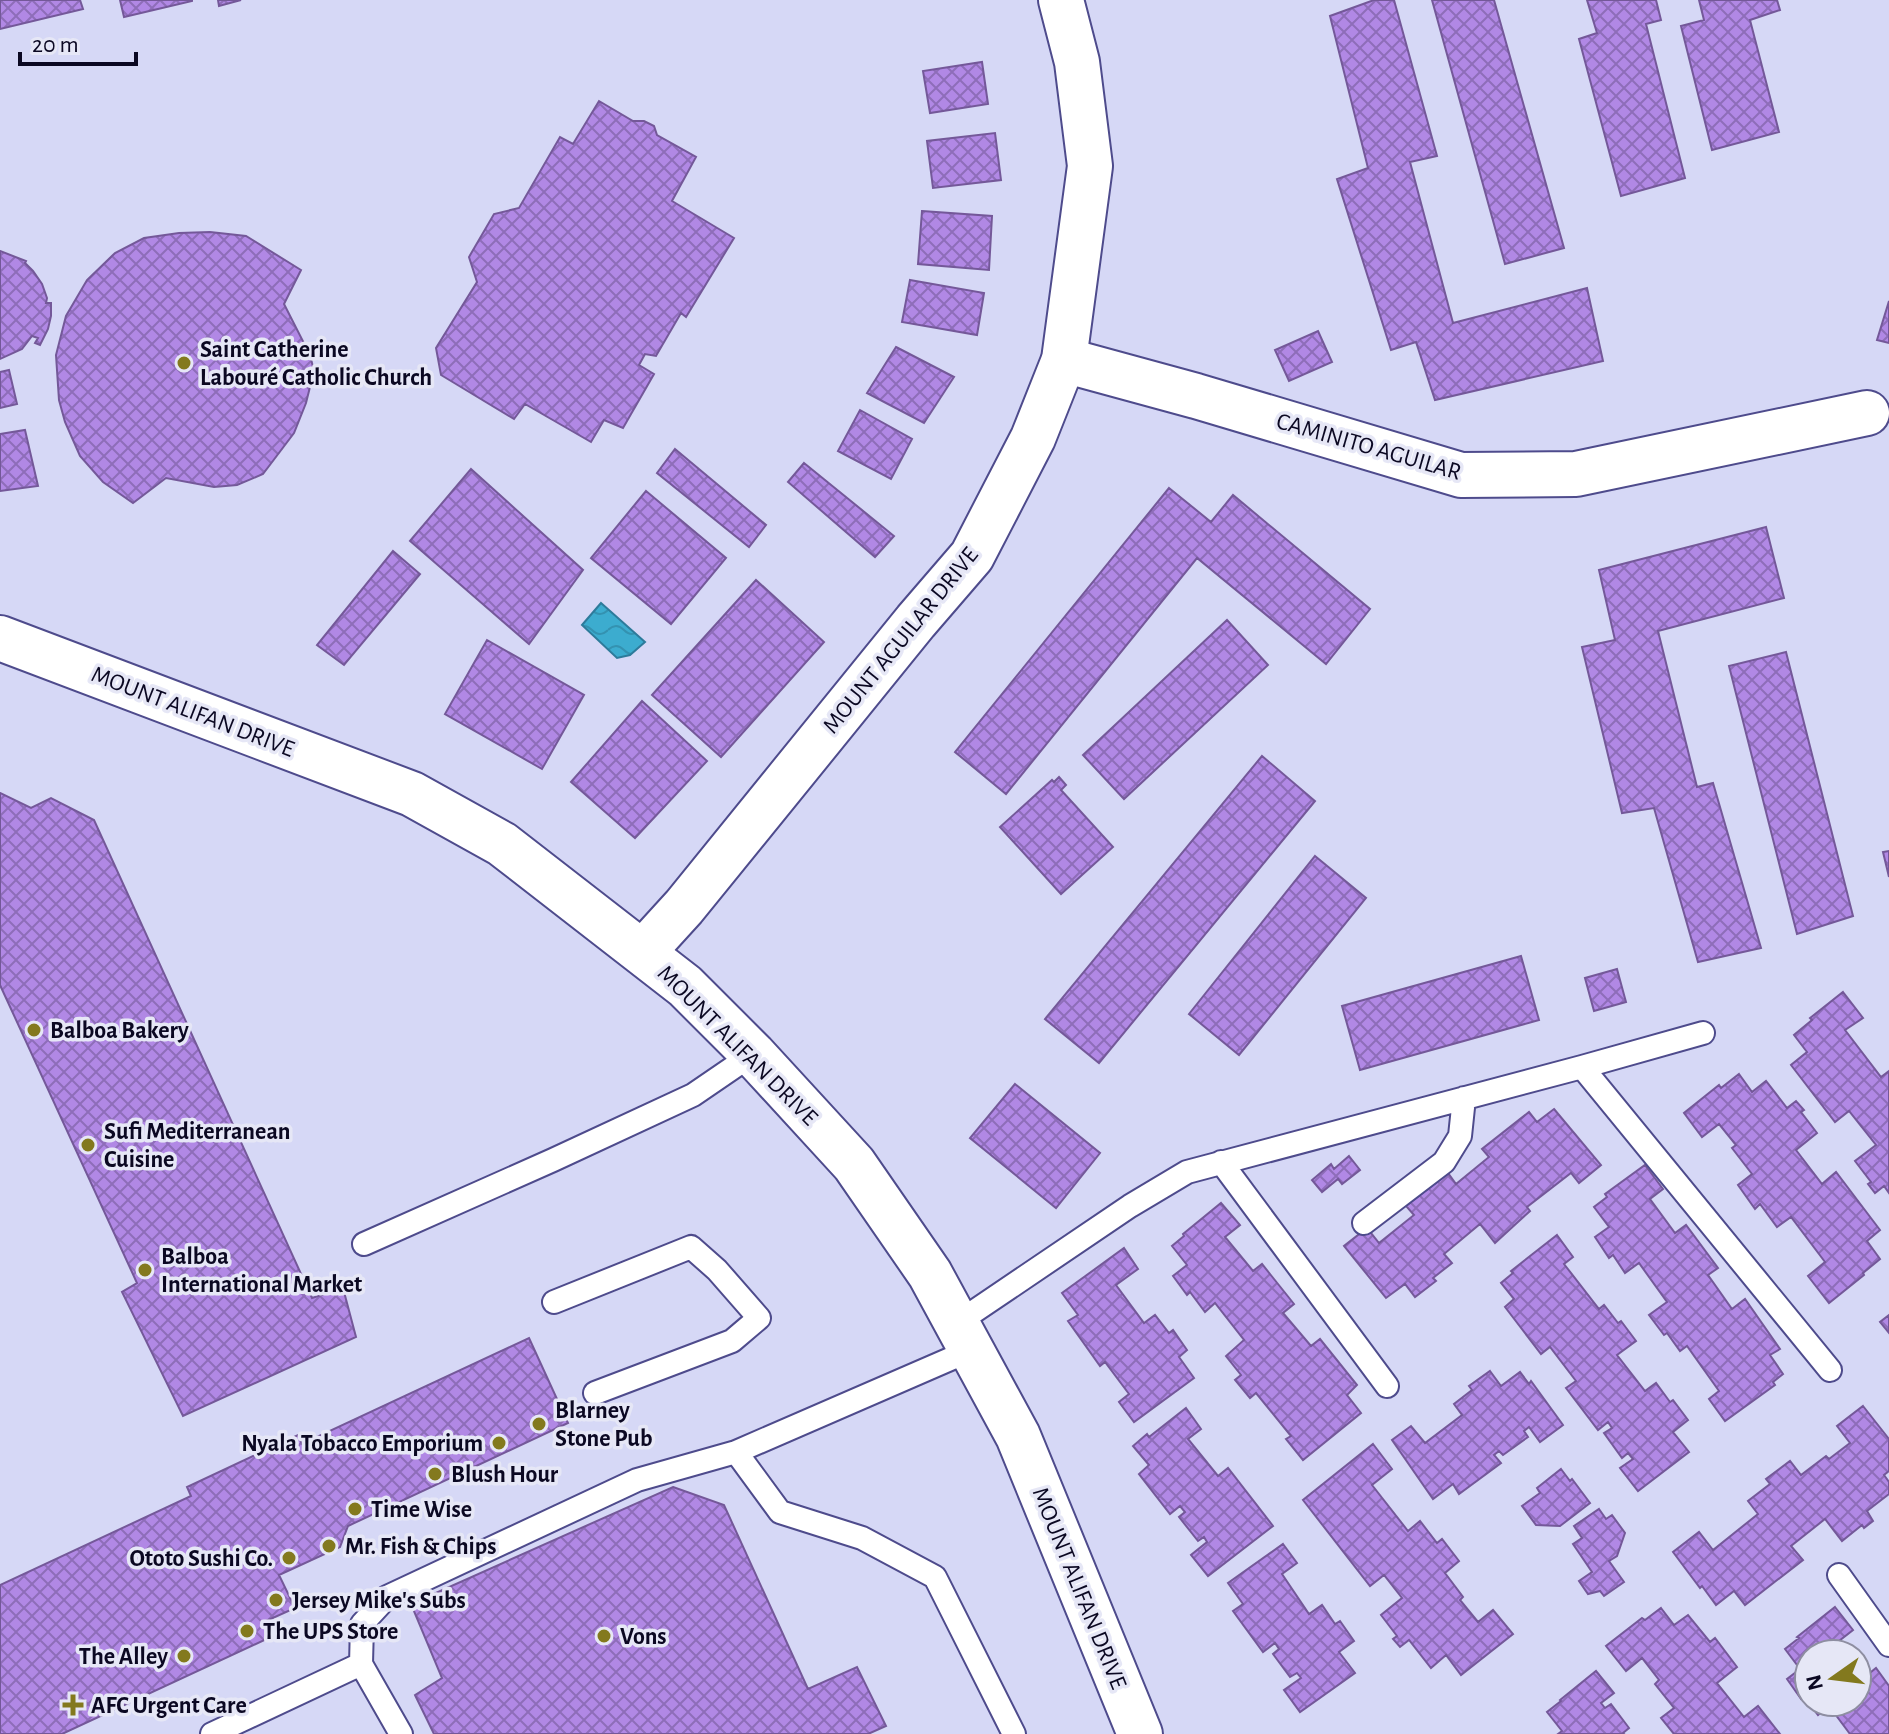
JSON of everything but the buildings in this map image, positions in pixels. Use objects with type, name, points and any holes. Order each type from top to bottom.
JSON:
[{"type":"street","name":"MOUNT AGUILAR DRIVE","points":[[643,952],[684,907],[972,556],[1033,438],[1064,360],[1090,166],[1077,62],[1061,0]]},
{"type":"street","name":"CAMINITO AGUILAR","points":[[1064,360],[1461,475],[1576,474],[1867,413]]},
{"type":"street","name":"MOUNT ALIFAN DRIVE","points":[[0,638],[412,794],[502,844],[685,986],[753,1054],[854,1164],[930,1274],[1018,1436],[1140,1734]]},
{"type":"lane","points":[[401,1734],[361,1664],[362,1624],[387,1597],[637,1480],[736,1452],[964,1336],[1130,1206],[1187,1172],[1703,1033]]},
{"type":"lane","points":[[364,1244],[693,1095],[753,1054]]},
{"type":"lane","points":[[1582,1067],[1830,1370]]},
{"type":"lane","points":[[1364,1223],[1444,1162],[1460,1136],[1464,1098]]},
{"type":"lane","points":[[1221,1162],[1387,1386]]},
{"type":"lane","points":[[554,1302],[691,1247],[717,1270],[759,1318],[732,1341],[595,1393]]},
{"type":"lane","points":[[736,1452],[780,1512],[862,1538],[935,1577],[1014,1734]]},
{"type":"lane","points":[[1839,1575],[1889,1645]]},
{"type":"lane","points":[[212,1734],[361,1664]]},
{"type":"water","points":[[601,603],[645,642],[630,655],[617,658],[582,625]]},
{"type":"place","name":"Saint Catherine Labouré Catholic Church","points":[[184,363]]},
{"type":"place","name":"Balboa Bakery","points":[[34,1030]]},
{"type":"place","name":"Sufi Mediterranean Cuisine","points":[[88,1145]]},
{"type":"place","name":"Balboa International Market","points":[[145,1270]]},
{"type":"place","name":"Blarney Stone Pub","points":[[539,1424]]},
{"type":"place","name":"Nyala Tobacco Emporium","points":[[499,1443]]},
{"type":"place","name":"Blush Hour","points":[[435,1474]]},
{"type":"place","name":"Time Wise","points":[[355,1509]]},
{"type":"place","name":"Mr. Fish & Chips","points":[[329,1546]]},
{"type":"place","name":"Ototo Sushi Co.","points":[[289,1558]]},
{"type":"place","name":"Jersey Mike's Subs","points":[[276,1600]]},
{"type":"place","name":"The UPS Store","points":[[247,1631]]},
{"type":"place","name":"Vons","points":[[604,1636]]},
{"type":"place","name":"The Alley","points":[[184,1656]]},
{"type":"place","name":"AFC Urgent Care","points":[[73,1705]]}]
